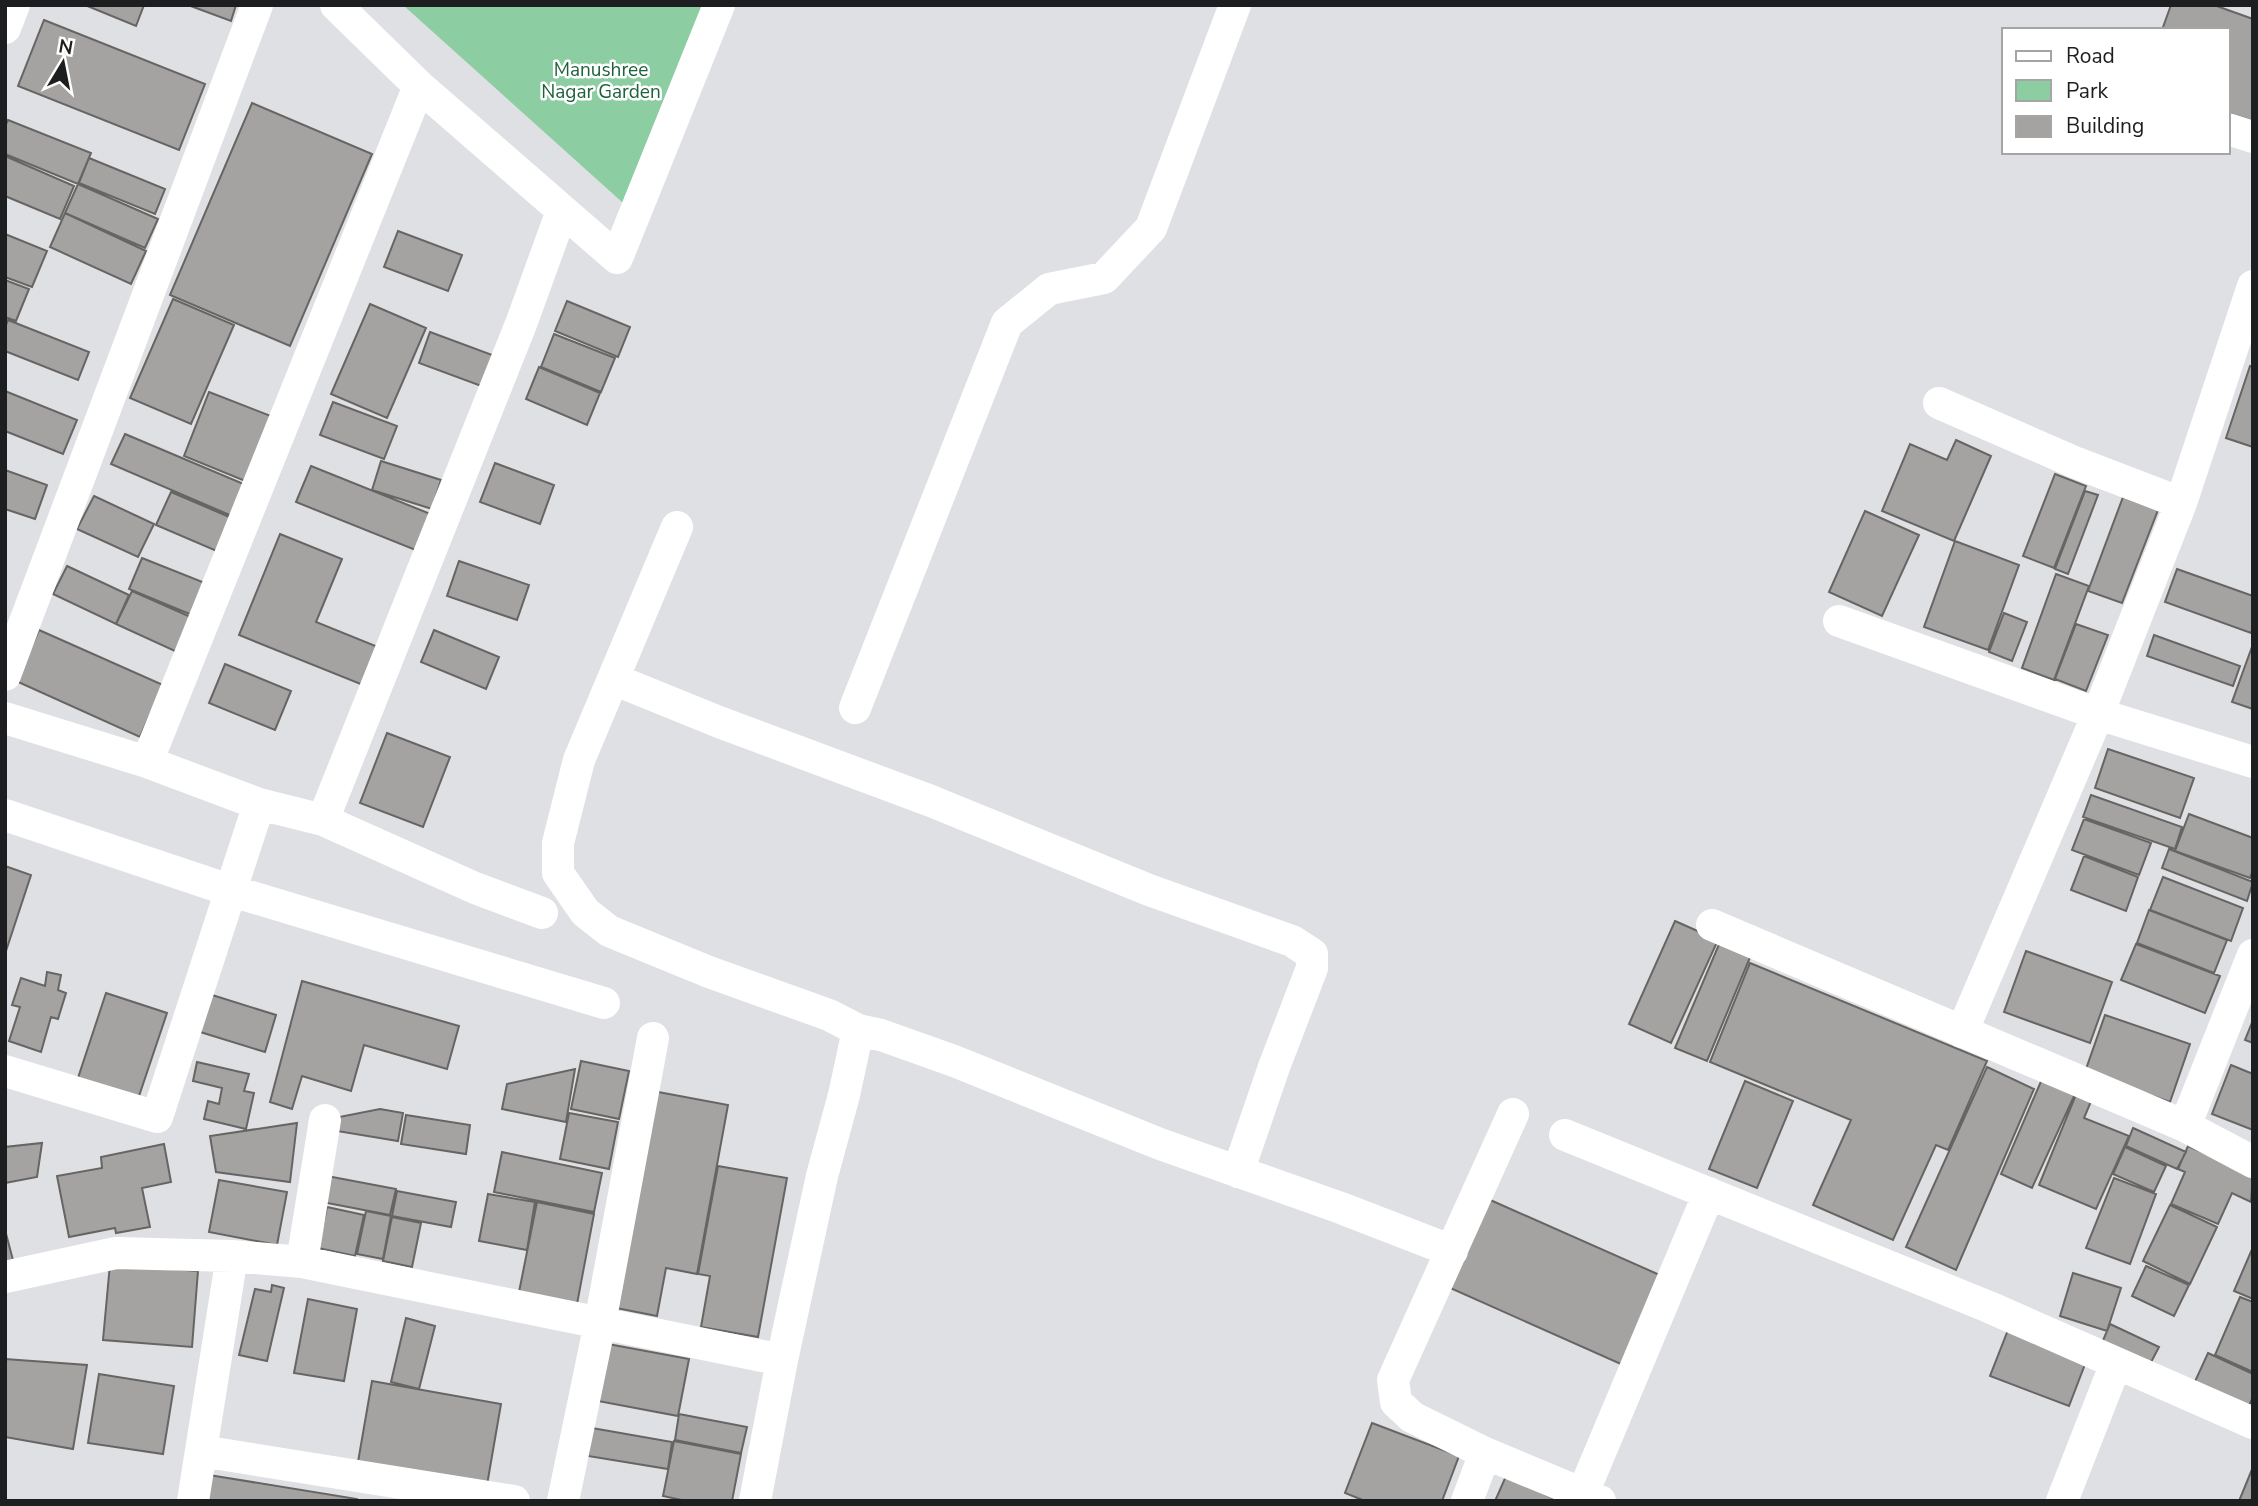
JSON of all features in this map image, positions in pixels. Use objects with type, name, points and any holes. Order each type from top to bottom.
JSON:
[{"type":"street","points":[[5,28],[14,5]]},
{"type":"street","points":[[5,675],[257,5]]},
{"type":"street","points":[[336,5],[419,86],[617,258],[719,5]]},
{"type":"street","points":[[855,708],[1007,323],[1049,289],[1104,278],[1151,228],[1235,5]]},
{"type":"street","points":[[147,762],[419,86]]},
{"type":"street","points":[[2230,130],[2253,137]]},
{"type":"street","points":[[323,820],[521,324],[562,211]]},
{"type":"street","points":[[1962,1032],[2098,714],[2181,503],[2253,286]]},
{"type":"street","points":[[1939,403],[2074,462],[2181,503]]},
{"type":"street","points":[[677,527],[579,760],[558,843],[558,873],[584,912],[609,931],[640,946],[829,1015],[858,1030],[881,1035],[954,1061],[1238,1172],[1452,1251]]},
{"type":"street","points":[[1839,621],[2098,714],[2253,762]]},
{"type":"street","points":[[613,679],[719,722],[931,801],[1149,890],[1292,941],[1312,954],[1312,968],[1238,1172]]},
{"type":"street","points":[[5,718],[147,762],[259,804],[323,820],[475,888],[542,913]]},
{"type":"street","points":[[5,1071],[158,1116],[259,804]]},
{"type":"street","points":[[5,815],[232,891],[604,1003]]},
{"type":"street","points":[[1712,925],[2185,1126],[2253,1162]]},
{"type":"street","points":[[2185,1126],[2253,955]]},
{"type":"street","points":[[755,1501],[822,1176],[858,1030]]},
{"type":"street","points":[[563,1501],[600,1323],[653,1038]]},
{"type":"street","points":[[1513,1114],[1393,1380],[1396,1402],[1412,1417],[1485,1453],[1591,1497],[1709,1193]]},
{"type":"street","points":[[302,1262],[325,1120]]},
{"type":"street","points":[[1565,1135],[1989,1307],[2253,1423]]},
{"type":"street","points":[[5,1277],[116,1253],[232,1256],[302,1262],[782,1360]]},
{"type":"street","points":[[193,1501],[232,1256]]},
{"type":"street","points":[[2062,1501],[2116,1363]]},
{"type":"street","points":[[201,1451],[379,1490],[514,1501]]},
{"type":"street","points":[[1467,1501],[1485,1453]]},
{"type":"green space","name":"Manushree Nagar Garden","points":[[403,5],[714,5],[632,211]]},
{"type":"building","points":[[85,5],[144,5],[136,26]]},
{"type":"building","points":[[188,5],[236,5],[231,21]]},
{"type":"building","points":[[2171,5],[2214,5],[2253,19],[2253,121],[2230,114],[2230,28],[2163,28]]},
{"type":"building","points":[[44,20],[205,84],[179,150],[18,86]]},
{"type":"building","points":[[252,103],[372,154],[290,346],[170,295]]},
{"type":"building","points":[[8,120],[91,153],[78,184],[5,154],[5,126]]},
{"type":"building","points":[[5,156],[74,186],[60,219],[5,196]]},
{"type":"building","points":[[89,158],[165,189],[155,214],[79,183]]},
{"type":"building","points":[[78,184],[158,219],[145,248],[65,213]]},
{"type":"building","points":[[65,213],[146,251],[131,284],[50,247]]},
{"type":"building","points":[[398,231],[462,255],[448,291],[384,267]]},
{"type":"building","points":[[5,234],[47,251],[32,287],[5,277]]},
{"type":"building","points":[[5,280],[29,289],[16,321],[5,317]]},
{"type":"building","points":[[173,299],[234,325],[191,424],[130,398]]},
{"type":"building","points":[[567,301],[630,327],[618,357],[555,331]]},
{"type":"building","points":[[370,304],[426,328],[387,418],[331,394]]},
{"type":"building","points":[[8,320],[89,352],[78,380],[5,351],[5,327]]},
{"type":"building","points":[[430,332],[495,356],[484,387],[419,363]]},
{"type":"building","points":[[554,334],[615,358],[601,392],[541,367]]},
{"type":"building","points":[[2250,366],[2253,367],[2253,447],[2226,438]]},
{"type":"building","points":[[539,367],[600,393],[587,425],[526,399]]},
{"type":"building","points":[[5,391],[77,420],[63,454],[5,431]]},
{"type":"building","points":[[209,392],[276,418],[250,483],[184,456]]},
{"type":"building","points":[[333,402],[397,426],[384,459],[320,435]]},
{"type":"building","points":[[125,434],[246,485],[232,516],[111,464]]},
{"type":"building","points":[[1956,440],[1991,456],[1954,541],[1882,511],[1910,444],[1947,460]]},
{"type":"building","points":[[381,461],[441,480],[432,509],[372,490]]},
{"type":"building","points":[[495,463],[554,485],[540,524],[480,502]]},
{"type":"building","points":[[311,466],[433,515],[418,551],[296,502]]},
{"type":"building","points":[[5,470],[47,485],[35,519],[5,509]]},
{"type":"building","points":[[2055,474],[2086,486],[2054,568],[2023,556]]},
{"type":"building","points":[[2085,491],[2098,495],[2068,574],[2055,569]]},
{"type":"building","points":[[171,492],[234,519],[219,552],[156,525]]},
{"type":"building","points":[[94,496],[154,524],[138,557],[77,529]]},
{"type":"building","points":[[2123,497],[2158,510],[2122,603],[2088,591]]},
{"type":"building","points":[[1865,511],[1919,535],[1882,616],[1829,592]]},
{"type":"building","points":[[280,534],[342,559],[316,622],[378,647],[363,685],[239,635]]},
{"type":"building","points":[[1955,541],[2019,565],[1988,650],[1924,627]]},
{"type":"building","points":[[142,558],[205,583],[192,615],[129,589]]},
{"type":"building","points":[[459,561],[529,585],[517,620],[447,596]]},
{"type":"building","points":[[67,566],[129,595],[116,624],[53,594]]},
{"type":"building","points":[[2177,569],[2253,596],[2251,633],[2165,602]]},
{"type":"building","points":[[2056,574],[2089,586],[2054,680],[2022,668]]},
{"type":"building","points":[[132,591],[193,618],[177,652],[116,624]]},
{"type":"building","points":[[2004,613],[2027,622],[2012,661],[1989,652]]},
{"type":"building","points":[[2076,624],[2108,635],[2086,691],[2055,679]]},
{"type":"building","points":[[39,630],[163,685],[140,737],[16,681]]},
{"type":"building","points":[[434,630],[499,657],[486,689],[421,662]]},
{"type":"building","points":[[2154,635],[2240,666],[2233,686],[2147,656]]},
{"type":"building","points":[[2253,644],[2253,709],[2232,702]]},
{"type":"building","points":[[225,664],[291,691],[275,730],[209,703]]},
{"type":"building","points":[[387,733],[450,757],[423,827],[360,803]]},
{"type":"building","points":[[2108,749],[2194,778],[2180,818],[2095,788]]},
{"type":"building","points":[[2091,795],[2182,827],[2175,849],[2083,817]]},
{"type":"building","points":[[2189,814],[2253,838],[2253,870],[2250,878],[2175,851]]},
{"type":"building","points":[[2084,819],[2151,843],[2139,875],[2072,850]]},
{"type":"building","points":[[2169,849],[2253,882],[2247,901],[2162,868]]},
{"type":"building","points":[[2084,856],[2138,877],[2126,911],[2071,890]]},
{"type":"building","points":[[5,866],[31,875],[5,954]]},
{"type":"building","points":[[2163,877],[2243,908],[2231,941],[2150,910]]},
{"type":"building","points":[[2149,910],[2227,940],[2214,973],[2137,943]]},
{"type":"building","points":[[1675,921],[1718,940],[1671,1043],[1629,1024]]},
{"type":"building","points":[[1720,942],[1751,955],[1707,1061],[1675,1048]]},
{"type":"building","points":[[2136,944],[2220,976],[2205,1013],[2121,980]]},
{"type":"building","points":[[2026,951],[2112,982],[2090,1043],[2004,1012]]},
{"type":"building","points":[[1750,963],[1987,1061],[1948,1150],[1936,1145],[1893,1240],[1813,1205],[1851,1120],[1710,1062]]},
{"type":"building","points":[[47,972],[61,975],[58,990],[66,993],[58,1019],[51,1017],[41,1052],[9,1041],[20,1007],[12,1005],[21,978],[45,986]]},
{"type":"building","points":[[302,981],[459,1026],[447,1069],[364,1045],[351,1091],[302,1076],[292,1109],[270,1102]]},
{"type":"building","points":[[106,993],[167,1013],[138,1099],[78,1078]]},
{"type":"building","points":[[209,994],[276,1015],[265,1052],[197,1031]]},
{"type":"building","points":[[2105,1015],[2190,1044],[2170,1102],[2085,1072]]},
{"type":"building","points":[[2253,1020],[2253,1043],[2245,1040]]},
{"type":"building","points":[[581,1061],[629,1071],[619,1119],[571,1109]]},
{"type":"building","points":[[197,1062],[249,1074],[244,1091],[254,1093],[246,1129],[204,1119],[208,1101],[219,1104],[222,1088],[193,1081]]},
{"type":"building","points":[[2231,1065],[2253,1074],[2253,1130],[2212,1114]]},
{"type":"building","points":[[1987,1067],[2034,1089],[1956,1270],[1906,1247]]},
{"type":"building","points":[[575,1069],[566,1122],[502,1109],[507,1084]]},
{"type":"building","points":[[2042,1079],[2075,1094],[2032,1188],[2001,1174]]},
{"type":"building","points":[[1745,1081],[1793,1101],[1757,1188],[1709,1169]]},
{"type":"building","points":[[653,1091],[728,1105],[697,1274],[666,1268],[657,1316],[616,1308]]},
{"type":"building","points":[[2077,1092],[2092,1099],[2084,1118],[2129,1136],[2096,1209],[2039,1185]]},
{"type":"building","points":[[380,1109],[403,1113],[398,1141],[337,1131],[339,1117]]},
{"type":"building","points":[[569,1113],[618,1122],[609,1169],[560,1159]]},
{"type":"building","points":[[406,1115],[470,1125],[466,1154],[401,1144]]},
{"type":"building","points":[[297,1123],[290,1182],[216,1172],[210,1136]]},
{"type":"building","points":[[2133,1128],[2186,1152],[2177,1169],[2126,1146]]},
{"type":"building","points":[[42,1143],[37,1177],[5,1183],[5,1147]]},
{"type":"building","points":[[164,1144],[171,1182],[142,1188],[150,1227],[116,1233],[115,1228],[69,1237],[57,1176],[102,1168],[101,1157]]},
{"type":"building","points":[[2188,1146],[2253,1174],[2251,1202],[2232,1193],[2218,1224],[2171,1204],[2185,1172],[2178,1169]]},
{"type":"building","points":[[2125,1147],[2166,1166],[2154,1192],[2113,1174]]},
{"type":"building","points":[[502,1152],[602,1173],[594,1212],[494,1192]]},
{"type":"building","points":[[718,1166],[787,1178],[758,1337],[701,1327],[710,1276],[698,1274]]},
{"type":"building","points":[[327,1176],[396,1189],[390,1215],[322,1202]]},
{"type":"building","points":[[2114,1178],[2156,1194],[2130,1264],[2086,1248]]},
{"type":"building","points":[[219,1180],[287,1192],[277,1245],[209,1232]]},
{"type":"building","points":[[397,1191],[456,1202],[451,1227],[392,1216]]},
{"type":"building","points":[[488,1194],[535,1202],[527,1250],[479,1241]]},
{"type":"building","points":[[1488,1199],[1662,1276],[1623,1365],[1448,1287]]},
{"type":"building","points":[[537,1202],[594,1214],[577,1304],[519,1292]]},
{"type":"building","points":[[2170,1205],[2217,1227],[2190,1284],[2143,1261]]},
{"type":"building","points":[[327,1207],[364,1215],[355,1256],[318,1248]]},
{"type":"building","points":[[366,1211],[391,1216],[383,1259],[357,1254]]},
{"type":"building","points":[[392,1217],[421,1223],[412,1267],[383,1261]]},
{"type":"building","points":[[5,1230],[13,1260],[5,1262]]},
{"type":"building","points":[[2253,1247],[2253,1299],[2234,1291]]},
{"type":"building","points":[[110,1264],[198,1271],[192,1347],[103,1340]]},
{"type":"building","points":[[2146,1266],[2189,1285],[2174,1316],[2132,1296]]},
{"type":"building","points":[[2073,1273],[2121,1288],[2107,1331],[2060,1316]]},
{"type":"building","points":[[272,1285],[284,1288],[267,1361],[239,1355],[255,1289],[271,1292]]},
{"type":"building","points":[[2240,1297],[2253,1302],[2253,1372],[2215,1355]]},
{"type":"building","points":[[308,1299],[357,1309],[344,1381],[294,1373]]},
{"type":"building","points":[[406,1318],[435,1326],[419,1389],[391,1382]]},
{"type":"building","points":[[2110,1324],[2159,1347],[2148,1368],[2101,1345]]},
{"type":"building","points":[[2008,1330],[2087,1359],[2069,1406],[1990,1376]]},
{"type":"building","points":[[608,1344],[689,1359],[678,1416],[598,1401]]},
{"type":"building","points":[[2208,1353],[2253,1374],[2253,1397],[2246,1412],[2192,1388]]},
{"type":"building","points":[[5,1359],[87,1365],[73,1449],[5,1437]]},
{"type":"building","points":[[99,1374],[174,1386],[163,1454],[88,1443]]},
{"type":"building","points":[[372,1381],[501,1404],[487,1485],[358,1462]]},
{"type":"building","points":[[679,1414],[747,1427],[741,1453],[675,1440]]},
{"type":"building","points":[[1372,1423],[1459,1456],[1442,1501],[1365,1501],[1345,1493]]},
{"type":"building","points":[[592,1428],[672,1442],[668,1469],[588,1456]]},
{"type":"building","points":[[674,1441],[741,1454],[732,1501],[686,1501],[663,1496]]},
{"type":"building","points":[[2253,1467],[2253,1501],[2239,1501]]},
{"type":"building","points":[[209,1475],[357,1499],[357,1501],[205,1501]]},
{"type":"building","points":[[1506,1476],[1559,1501],[1495,1501]]}]
